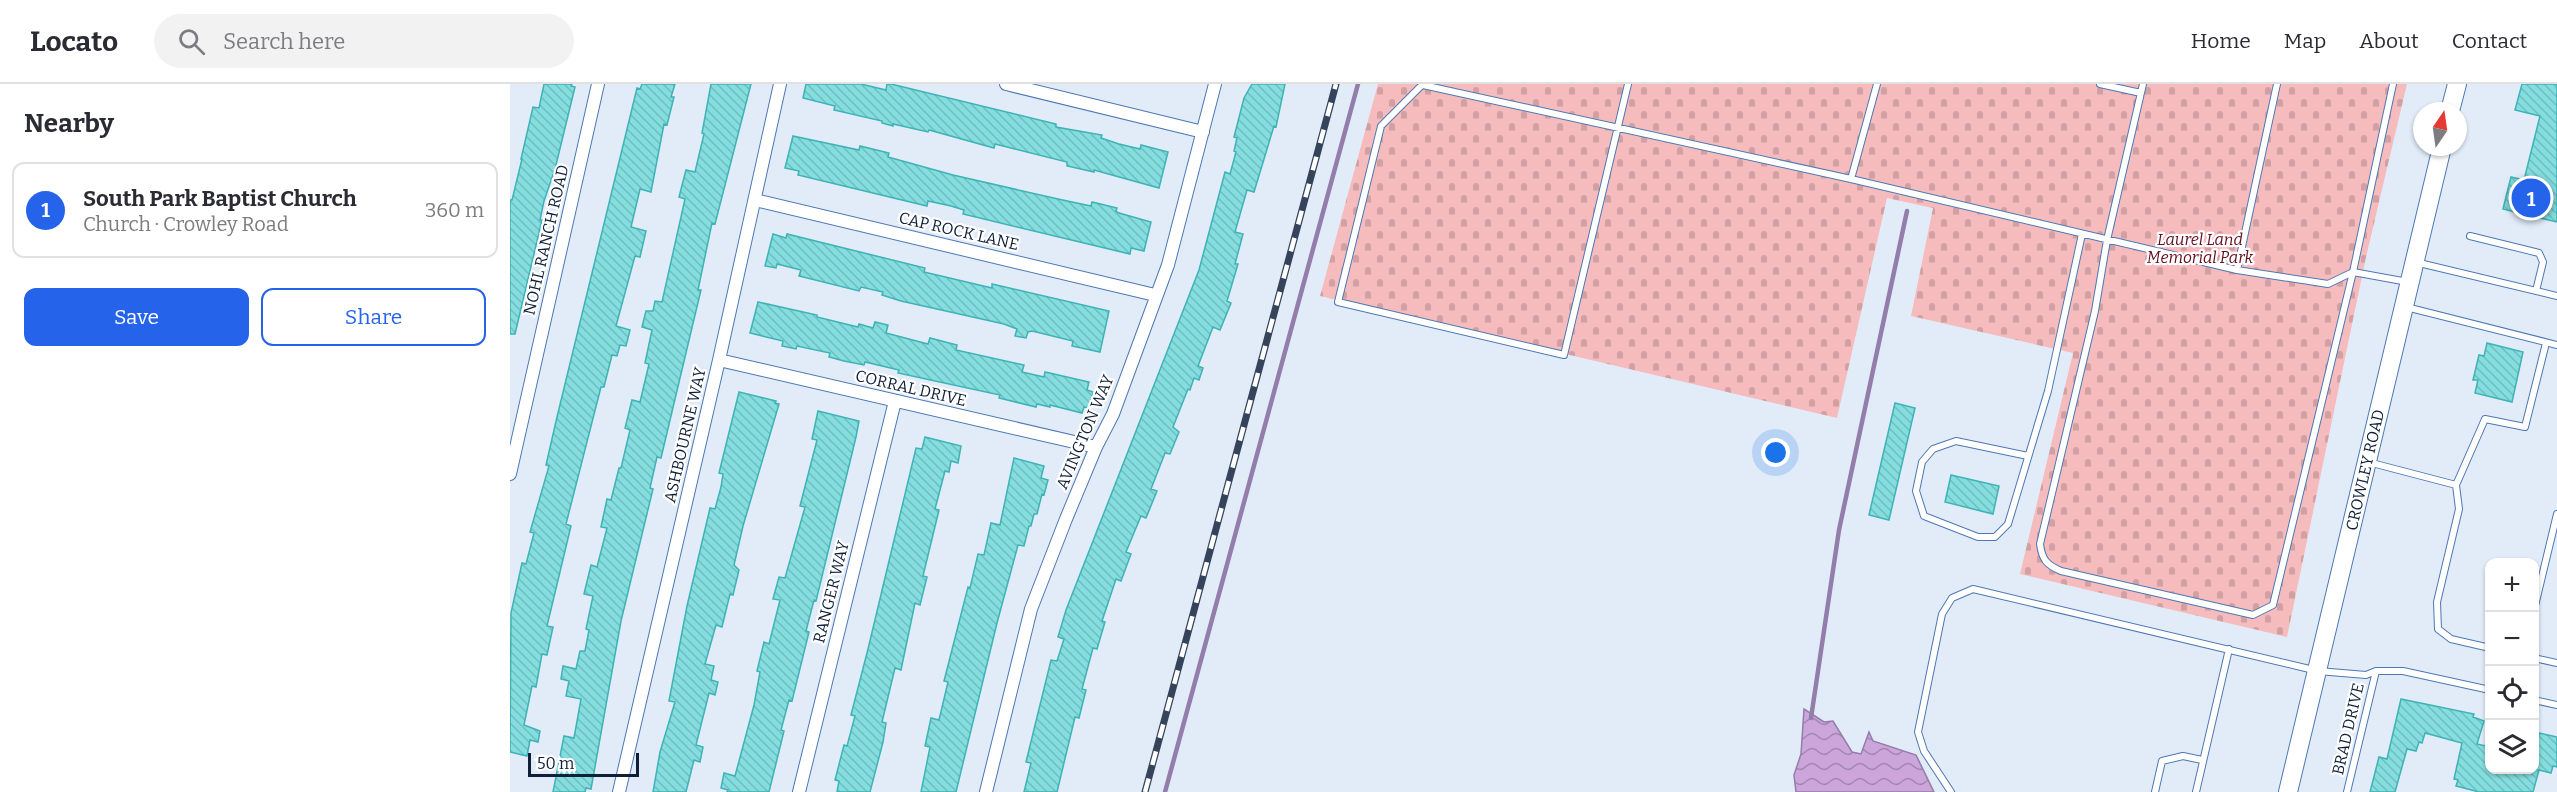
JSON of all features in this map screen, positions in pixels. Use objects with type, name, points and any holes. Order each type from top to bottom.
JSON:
[{"type":"main road","points":[[2452,102],[2457,84]]},
{"type":"main road","name":"CROWLEY ROAD","points":[[2288,792],[2440,156]]},
{"type":"street","name":"NOHL RANCH ROAD","points":[[510,474],[598,84]]},
{"type":"street","name":"ASHBOURNE WAY","points":[[619,792],[780,84]]},
{"type":"street","points":[[1006,84],[1203,132]]},
{"type":"street","name":"AVINGTON WAY","points":[[986,792],[1031,609],[1096,447],[1113,414],[1155,295],[1168,265],[1215,84]]},
{"type":"street","name":"CAP ROCK LANE","points":[[754,200],[1155,295]]},
{"type":"street","name":"CORRAL DRIVE","points":[[719,360],[1096,447]]},
{"type":"street","name":"RANGER WAY","points":[[799,792],[894,400]]},
{"type":"lane","points":[[1628,84],[1619,128],[1564,355],[1338,303],[1381,126],[1423,84],[1619,128],[1851,179],[2237,270],[2328,284],[2353,272],[2410,283]]},
{"type":"lane","points":[[1851,179],[1877,84]]},
{"type":"lane","points":[[2100,84],[2141,93]]},
{"type":"lane","points":[[2143,84],[2107,240],[2095,311],[2040,544],[2041,554],[2047,566],[2061,571],[2253,615],[2273,605],[2276,596],[2353,272],[2393,84]]},
{"type":"lane","points":[[2237,270],[2277,84]]},
{"type":"lane","points":[[2028,456],[1956,441],[1933,449],[1922,462],[1916,491],[1924,516],[1978,537],[1995,537],[2008,524],[2048,391],[2082,234]]},
{"type":"lane","points":[[2470,236],[2539,253],[2543,262],[2536,291]]},
{"type":"lane","points":[[2415,261],[2557,296]]},
{"type":"lane","points":[[2404,307],[2557,345]]},
{"type":"lane","points":[[2485,647],[2451,639],[2438,629],[2437,602],[2459,509],[2456,485],[2485,419],[2525,427],[2546,343]]},
{"type":"lane","points":[[2367,462],[2456,485]]},
{"type":"lane","points":[[2539,593],[2557,514]]},
{"type":"lane","points":[[1951,792],[1924,751],[1918,732],[1942,614],[1952,598],[1973,590],[2318,670],[2366,675],[2403,670],[2485,689]]},
{"type":"lane","points":[[2196,792],[2229,649]]},
{"type":"lane","points":[[2539,659],[2557,663]]},
{"type":"lane","name":"BRAD DRIVE","points":[[2347,792],[2376,672]]},
{"type":"lane","points":[[2539,701],[2557,705]]},
{"type":"lane","points":[[2155,792],[2162,761],[2183,756],[2202,760]]},
{"type":"green space","name":"Laurel Land Memorial Park","points":[[1378,84],[2407,84],[2366,257],[2287,637],[2020,574],[2073,353],[1911,316],[1933,208],[1887,198],[1837,418],[1320,296]]},
{"type":"water","points":[[1804,709],[1824,722],[1833,721],[1852,752],[1861,754],[1869,732],[1873,741],[1916,755],[1934,792],[1796,792],[1794,775],[1801,754]]},
{"type":"building","points":[[544,84],[572,84],[571,86],[575,87],[555,169],[544,201],[540,220],[542,220],[515,334],[510,334],[510,200],[512,200],[533,107],[539,108]]},
{"type":"building","points":[[642,84],[675,84],[671,97],[674,97],[667,125],[664,124],[651,192],[640,189],[631,227],[646,231],[640,257],[635,256],[616,326],[630,330],[626,346],[620,345],[617,356],[612,355],[604,387],[601,387],[566,524],[571,526],[547,626],[553,627],[547,655],[542,654],[536,687],[532,686],[524,725],[540,731],[538,742],[530,740],[527,756],[510,752],[511,613],[522,563],[526,564],[534,533],[530,532],[549,466],[546,465],[557,417],[637,88],[640,89]]},
{"type":"building","points":[[711,84],[751,84],[715,224],[712,223],[698,290],[701,290],[661,458],[657,457],[650,488],[653,489],[621,621],[591,789],[586,788],[585,792],[553,792],[564,736],[574,738],[581,699],[566,696],[569,681],[561,679],[563,666],[576,669],[580,651],[585,651],[589,630],[586,629],[593,596],[584,594],[591,565],[597,567],[607,528],[601,527],[607,499],[611,500],[619,468],[621,468],[630,430],[625,428],[632,400],[640,402],[649,364],[645,363],[652,330],[642,327],[646,311],[653,311],[655,301],[662,302],[685,199],[679,197],[686,170],[695,172],[704,134],[702,133]]},
{"type":"building","points":[[806,84],[861,84],[886,90],[887,84],[891,84],[1056,124],[1056,127],[1102,135],[1101,138],[1119,144],[1140,149],[1141,145],[1168,152],[1159,188],[1094,170],[1094,172],[1067,166],[1067,162],[995,144],[994,148],[929,130],[928,132],[893,124],[893,126],[882,123],[882,121],[834,110],[835,106],[803,98]]},
{"type":"building","points":[[1252,84],[1285,84],[1276,127],[1274,126],[1254,192],[1247,190],[1235,232],[1243,234],[1235,264],[1238,264],[1227,301],[1231,303],[1220,330],[1213,327],[1198,366],[1203,368],[1199,380],[1194,378],[1190,390],[1188,389],[1173,427],[1179,432],[1170,454],[1165,453],[1151,489],[1157,491],[1146,518],[1141,516],[1126,552],[1131,554],[1121,581],[1116,579],[1102,621],[1105,622],[1097,649],[1093,648],[1082,689],[1086,690],[1079,718],[1075,717],[1057,792],[1024,792],[1031,763],[1026,762],[1051,660],[1057,661],[1064,639],[1058,637],[1066,610],[1199,270],[1225,172],[1230,174],[1236,152],[1234,151],[1237,138],[1234,137],[1244,98]]},
{"type":"building","points":[[2522,84],[2557,84],[2557,222],[2503,209],[2511,177],[2524,180],[2540,116],[2515,110]]},
{"type":"building","points":[[793,136],[859,150],[860,146],[889,153],[888,157],[953,175],[1091,206],[1092,202],[1117,208],[1116,211],[1119,213],[1151,222],[1144,251],[1131,248],[1130,254],[963,214],[964,210],[951,206],[928,201],[927,206],[798,175],[799,171],[785,168]]},
{"type":"building","points":[[773,234],[786,238],[787,234],[925,268],[924,272],[992,288],[992,284],[1109,311],[1100,352],[1072,346],[1073,341],[1032,331],[1028,332],[1026,338],[1015,336],[1017,329],[1004,324],[901,301],[882,295],[883,292],[861,287],[859,291],[799,276],[801,270],[777,264],[776,268],[765,266]]},
{"type":"building","points":[[758,302],[858,327],[859,324],[873,328],[875,322],[888,325],[886,333],[928,344],[930,338],[957,345],[956,350],[1024,365],[1022,372],[1044,377],[1045,372],[1089,382],[1087,390],[1093,392],[1089,408],[1084,407],[1082,413],[1050,405],[1050,407],[1037,404],[1036,407],[999,398],[1000,395],[898,373],[899,370],[865,362],[864,365],[844,361],[829,357],[830,353],[797,346],[796,349],[782,346],[783,341],[750,333]]},
{"type":"building","points":[[2487,343],[2523,352],[2512,402],[2475,393],[2478,380],[2473,380],[2479,355],[2484,356]]},
{"type":"building","points":[[739,392],[776,401],[775,403],[779,404],[743,526],[734,565],[739,570],[733,595],[730,594],[722,627],[716,625],[705,664],[714,666],[711,680],[718,682],[715,695],[709,693],[696,745],[703,747],[700,762],[694,760],[686,792],[653,792],[660,752],[675,702],[669,701],[687,606],[710,508],[715,509],[721,487],[723,474],[719,473]]},
{"type":"building","points":[[1895,403],[1915,408],[1889,520],[1869,515]]},
{"type":"building","points":[[818,411],[859,421],[856,437],[816,601],[814,600],[806,631],[809,632],[792,701],[789,700],[781,730],[784,731],[769,792],[727,792],[728,790],[721,788],[724,773],[735,776],[754,705],[760,672],[757,671],[764,642],[769,644],[780,600],[773,599],[779,577],[785,578],[805,507],[800,506],[817,440],[812,439]]},
{"type":"building","points":[[925,437],[961,446],[958,463],[951,461],[949,472],[945,471],[935,509],[939,510],[923,576],[927,577],[920,605],[915,603],[901,670],[895,668],[882,722],[886,723],[883,742],[870,792],[837,792],[839,781],[835,780],[844,745],[847,746],[855,716],[851,715],[916,448],[922,449]]},
{"type":"building","points":[[1014,458],[1044,466],[1041,478],[1048,480],[1044,495],[1042,494],[1037,514],[1034,514],[1031,526],[1029,526],[1024,546],[1018,545],[956,792],[921,792],[930,747],[925,746],[931,718],[939,720],[948,682],[944,681],[968,587],[970,588],[978,554],[984,555],[991,523],[1000,525]]},
{"type":"building","points":[[1951,475],[1999,486],[1993,514],[1945,502]]},
{"type":"building","points":[[2401,699],[2474,714],[2473,717],[2484,721],[2477,744],[2485,746],[2485,774],[2538,774],[2533,792],[2479,792],[2456,786],[2458,780],[2454,779],[2462,743],[2425,733],[2416,751],[2407,749],[2395,792],[2370,792],[2379,757],[2387,759]]},
{"type":"building","points":[[2539,733],[2557,737],[2557,767],[2553,766],[2551,773],[2539,770]]},
{"type":"waterway","points":[[1165,792],[1358,84]]},
{"type":"waterway","points":[[1811,718],[1839,530],[1907,211]]},
{"type":"railway","points":[[1145,792],[1336,84]]},
{"type":"place","name":"South Park Baptist Church","points":[[2531,198]]}]
